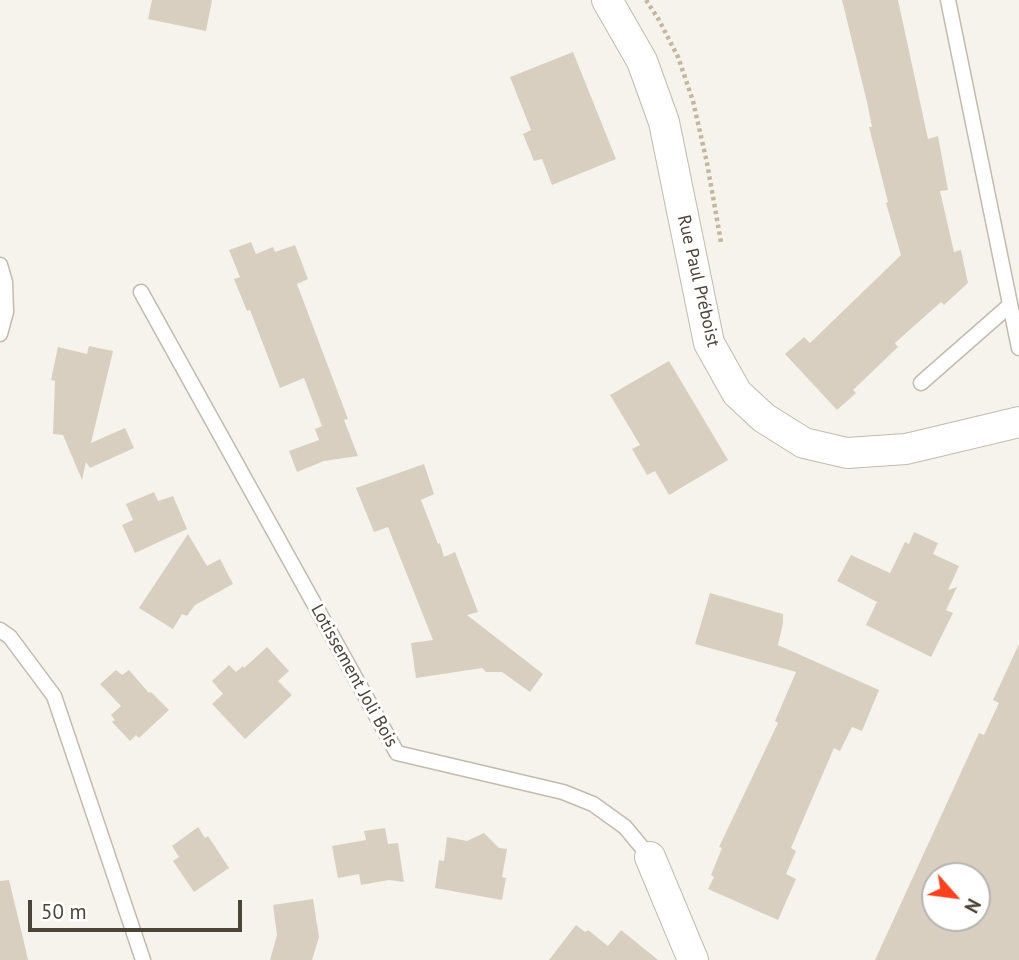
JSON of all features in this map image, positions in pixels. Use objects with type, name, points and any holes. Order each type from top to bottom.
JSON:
[{"type":"street","name":"Rue Paul Préboist","points":[[607,0],[642,61],[664,122],[709,343],[737,393],[764,418],[804,443],[847,453],[905,449],[1019,422]]},
{"type":"street","name":"Lotissement Joli Bois","points":[[650,857],[693,960]]},
{"type":"lane","points":[[948,0],[1019,348]]},
{"type":"lane","points":[[0,265],[5,282],[6,312],[0,334]]},
{"type":"lane","name":"Lotissement Joli Bois","points":[[141,292],[397,753],[563,792],[593,804],[625,827],[650,857]]},
{"type":"lane","points":[[921,383],[1010,305]]},
{"type":"lane","points":[[0,631],[10,638],[54,696],[143,960]]},
{"type":"building","points":[[152,0],[212,0],[206,31],[148,19]]},
{"type":"building","points":[[842,0],[898,0],[928,139],[938,136],[948,190],[940,191],[954,252],[961,250],[968,283],[944,305],[941,302],[895,343],[898,347],[853,390],[856,393],[837,410],[785,354],[804,337],[810,343],[901,255],[886,203],[888,202],[869,127],[872,127],[867,102]]},
{"type":"building","points":[[573,52],[616,159],[552,185],[542,159],[534,161],[523,134],[531,130],[510,77]]},
{"type":"building","points":[[251,242],[256,254],[273,247],[275,252],[295,245],[308,279],[297,284],[348,419],[344,420],[358,456],[324,461],[297,472],[289,451],[319,440],[315,429],[322,426],[304,378],[280,388],[250,310],[247,311],[234,279],[240,277],[229,250]]},
{"type":"building","points":[[89,346],[113,351],[91,443],[125,428],[134,448],[90,468],[86,462],[82,480],[63,435],[53,434],[55,381],[51,380],[58,347],[87,354]]},
{"type":"building","points":[[669,361],[728,460],[669,495],[655,471],[647,475],[632,449],[640,445],[610,395]]},
{"type":"building","points":[[424,464],[434,494],[421,500],[444,557],[455,552],[478,612],[467,615],[543,674],[530,692],[502,672],[486,672],[482,668],[416,678],[411,643],[433,640],[388,527],[374,532],[356,488]]},
{"type":"building","points":[[154,492],[158,501],[173,496],[187,529],[135,553],[122,525],[133,520],[126,504]]},
{"type":"building","points":[[914,532],[938,543],[933,554],[959,566],[948,590],[957,587],[946,610],[953,613],[931,657],[866,625],[877,602],[837,581],[851,555],[890,573],[905,542],[909,544]]},
{"type":"building","points":[[188,534],[207,566],[220,559],[233,584],[195,605],[187,616],[182,614],[173,629],[139,608]]},
{"type":"building","points":[[710,593],[783,614],[778,645],[879,690],[862,731],[852,727],[840,751],[834,748],[791,848],[796,851],[786,874],[796,879],[778,920],[708,889],[722,848],[719,847],[778,723],[775,721],[796,672],[695,644]]},
{"type":"building","points":[[1019,644],[1019,960],[875,960],[979,733],[984,735],[999,703],[993,700]]},
{"type":"building","points":[[267,647],[289,671],[278,681],[292,695],[245,739],[212,704],[223,694],[212,681],[229,665],[236,672],[243,666],[244,668]]},
{"type":"building","points":[[116,670],[122,675],[129,670],[149,693],[169,710],[139,738],[136,735],[130,741],[112,722],[115,720],[111,715],[121,706],[100,684]]},
{"type":"building","points":[[198,827],[205,838],[208,836],[229,868],[194,892],[173,861],[179,857],[172,846]]},
{"type":"building","points":[[385,828],[388,844],[398,843],[404,882],[389,880],[361,885],[359,874],[338,878],[332,846],[366,840],[364,831]]},
{"type":"building","points":[[484,833],[499,848],[507,849],[502,877],[506,878],[502,900],[435,888],[439,860],[444,861],[447,837],[467,841]]},
{"type":"building","points":[[9,880],[28,960],[0,960],[0,881]]},
{"type":"building","points":[[313,899],[319,937],[312,960],[270,960],[277,935],[273,905]]},
{"type":"building","points":[[576,925],[585,932],[588,930],[608,946],[621,930],[658,960],[549,960]]}]
